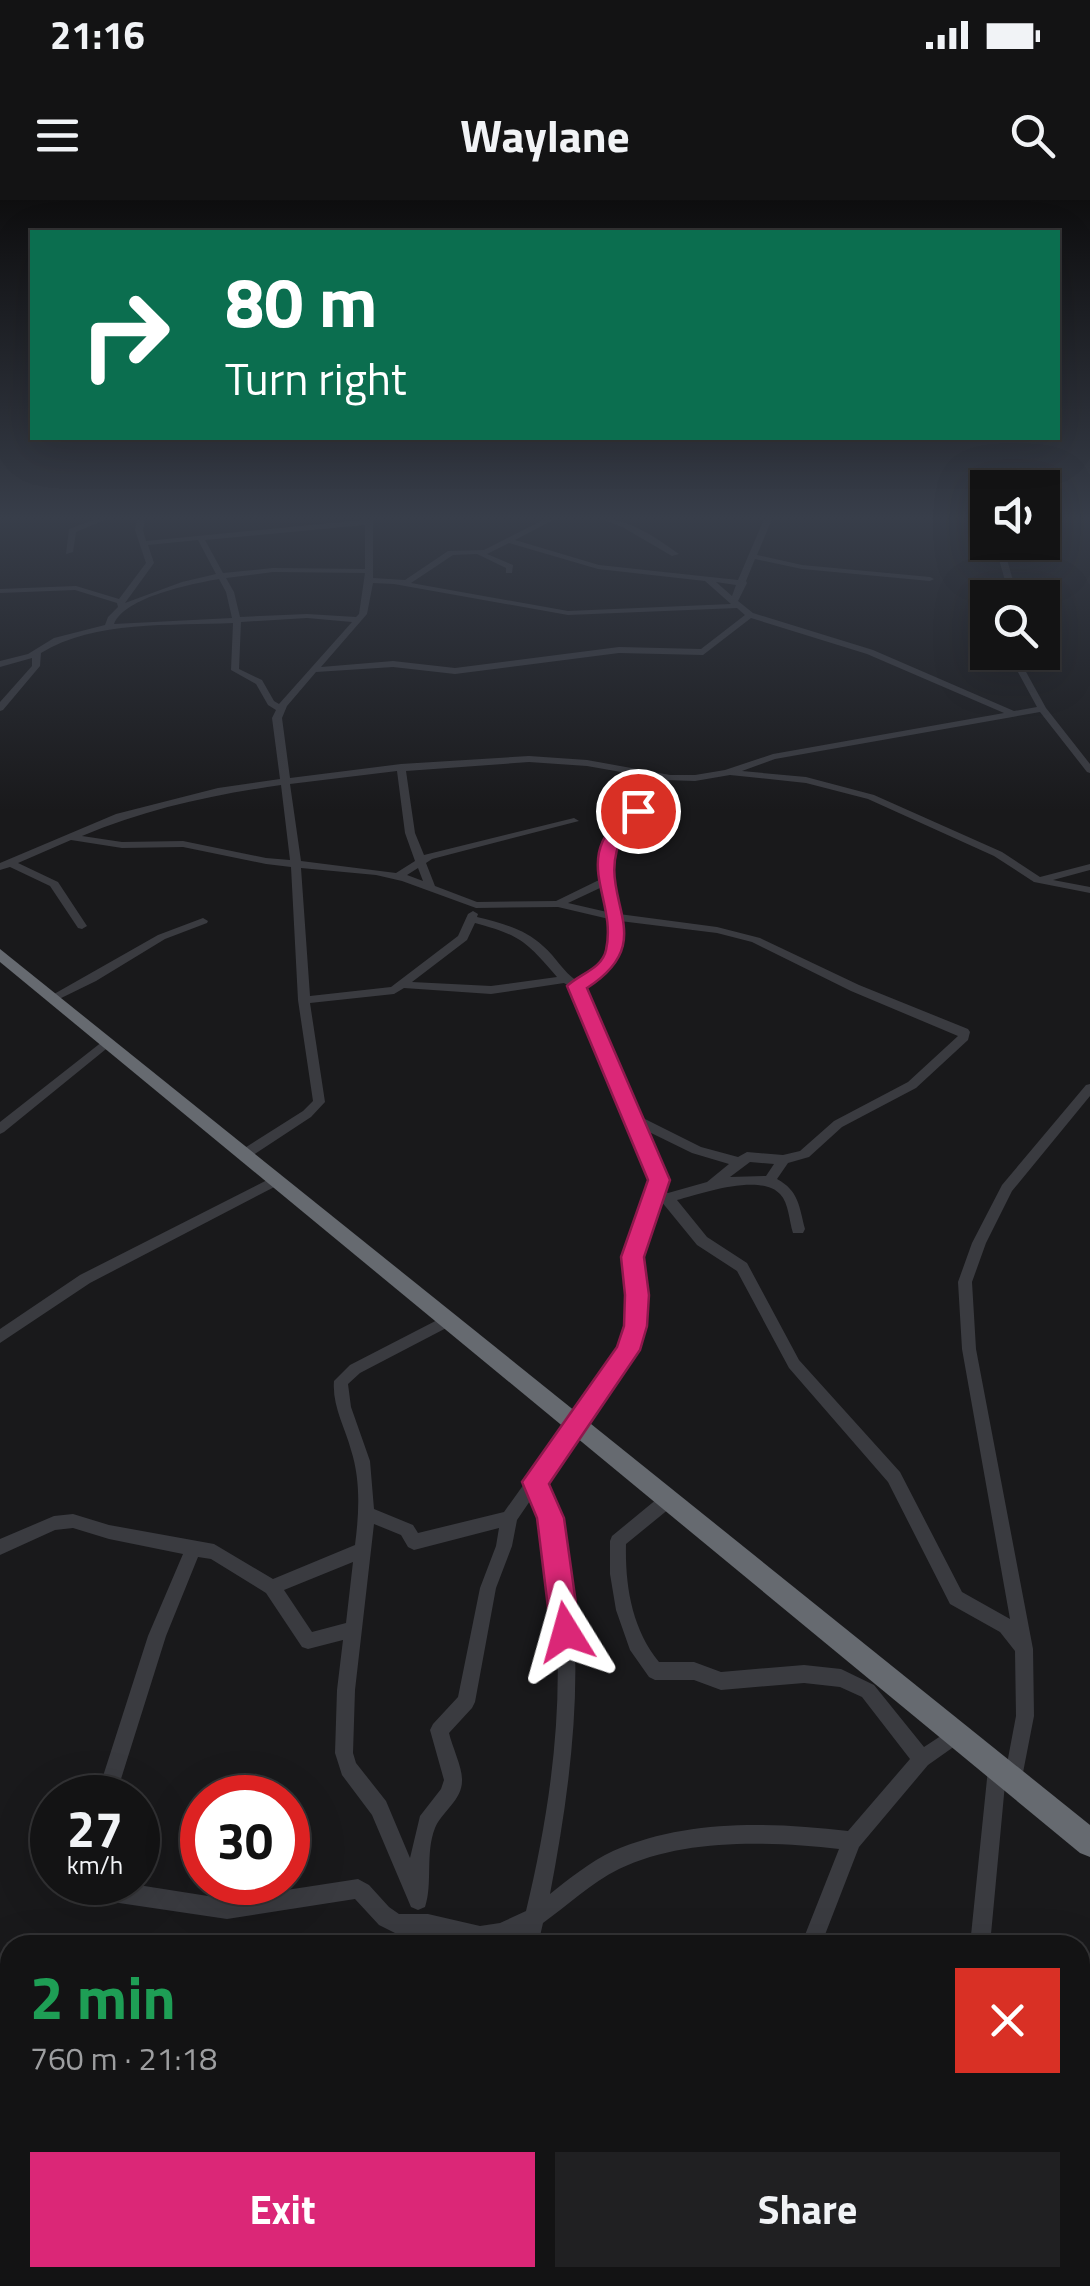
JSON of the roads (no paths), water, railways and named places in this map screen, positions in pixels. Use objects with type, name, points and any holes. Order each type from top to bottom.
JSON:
[{"type":"highway","points":[[0,954],[1090,1843]]},
{"type":"street","points":[[109,627],[113,616]]},
{"type":"street","points":[[235,616],[235,669],[259,682],[280,709]]},
{"type":"street","points":[[3,661],[36,653],[57,640],[109,627],[303,616]]},
{"type":"street","points":[[312,616],[359,620]]},
{"type":"street","points":[[245,1154],[319,1102],[304,1000],[296,863],[276,725],[280,709],[361,616]]},
{"type":"street","points":[[314,670],[392,664],[454,671],[619,650],[703,652],[750,616]]},
{"type":"street","points":[[751,616],[870,652],[1014,714]]},
{"type":"street","points":[[0,708],[36,666],[36,653]]},
{"type":"street","points":[[1021,670],[1042,709],[1090,770]]},
{"type":"street","points":[[727,773],[773,757],[1042,709]]},
{"type":"street","points":[[5,865],[68,837],[174,800],[400,767],[543,759],[665,778],[727,773],[806,780],[872,797],[998,854],[1038,880],[1090,890]]},
{"type":"street","points":[[400,767],[406,812],[431,889]]},
{"type":"street","points":[[404,985],[492,990],[570,983],[605,968],[615,952],[614,916],[604,882],[613,836],[665,778]]},
{"type":"street","points":[[399,876],[419,860],[574,821]]},
{"type":"street","points":[[68,837],[122,845],[182,844],[266,861],[399,876],[476,905],[558,904],[717,930],[756,940],[855,988],[964,1032],[912,1085],[838,1124],[804,1154],[783,1160],[750,1156],[711,1185]]},
{"type":"street","points":[[5,865],[54,884],[82,926]]},
{"type":"street","points":[[1038,880],[1090,867]]},
{"type":"street","points":[[558,904],[604,882]]},
{"type":"street","points":[[304,1000],[381,994],[404,985],[463,938],[476,905]]},
{"type":"street","points":[[471,918],[527,939],[570,983],[633,1118],[663,1196],[702,1240],[742,1268],[794,1364],[894,1477],[956,1598],[1006,1626],[1024,1649]]},
{"type":"street","points":[[54,998],[94,981],[157,936],[203,922]]},
{"type":"street","points":[[0,1129],[107,1042]]},
{"type":"street","points":[[982,1935],[1006,1774],[1025,1716],[1024,1649],[968,1349],[964,1282],[978,1243],[1008,1188],[1090,1088]]},
{"type":"street","points":[[633,1118],[697,1150],[738,1162]]},
{"type":"street","points":[[768,1183],[783,1160]]},
{"type":"street","points":[[0,1337],[84,1279],[277,1180]]},
{"type":"street","points":[[663,1196],[741,1180],[768,1183],[788,1193],[798,1230]]},
{"type":"street","points":[[417,1922],[418,1867],[427,1824],[450,1794],[453,1780],[439,1730],[466,1702],[488,1588],[504,1546],[509,1518],[628,1350],[636,1310],[633,1257],[663,1196]]},
{"type":"street","points":[[418,1900],[379,1808],[349,1768],[344,1753],[368,1514],[360,1452],[345,1413],[341,1381],[355,1369],[448,1321]]},
{"type":"street","points":[[530,1935],[566,1708],[567,1656],[555,1544],[550,1518],[535,1482]]},
{"type":"street","points":[[669,1499],[618,1541],[630,1629],[654,1671],[694,1671],[720,1681],[804,1674],[841,1678],[868,1691],[922,1760]]},
{"type":"street","points":[[368,1514],[407,1530],[414,1542],[509,1518]]},
{"type":"street","points":[[0,1546],[64,1521],[194,1546],[214,1552],[272,1586],[308,1642],[354,1629]]},
{"type":"street","points":[[112,1775],[157,1636],[194,1546]]},
{"type":"street","points":[[272,1586],[363,1550]]},
{"type":"street","points":[[815,1935],[852,1841],[922,1760],[956,1736]]},
{"type":"street","points":[[488,1935],[536,1916],[592,1872],[651,1849],[703,1838],[762,1835],[852,1841]]},
{"type":"street","points":[[160,1899],[227,1909],[358,1888],[390,1920],[472,1935]]}]
